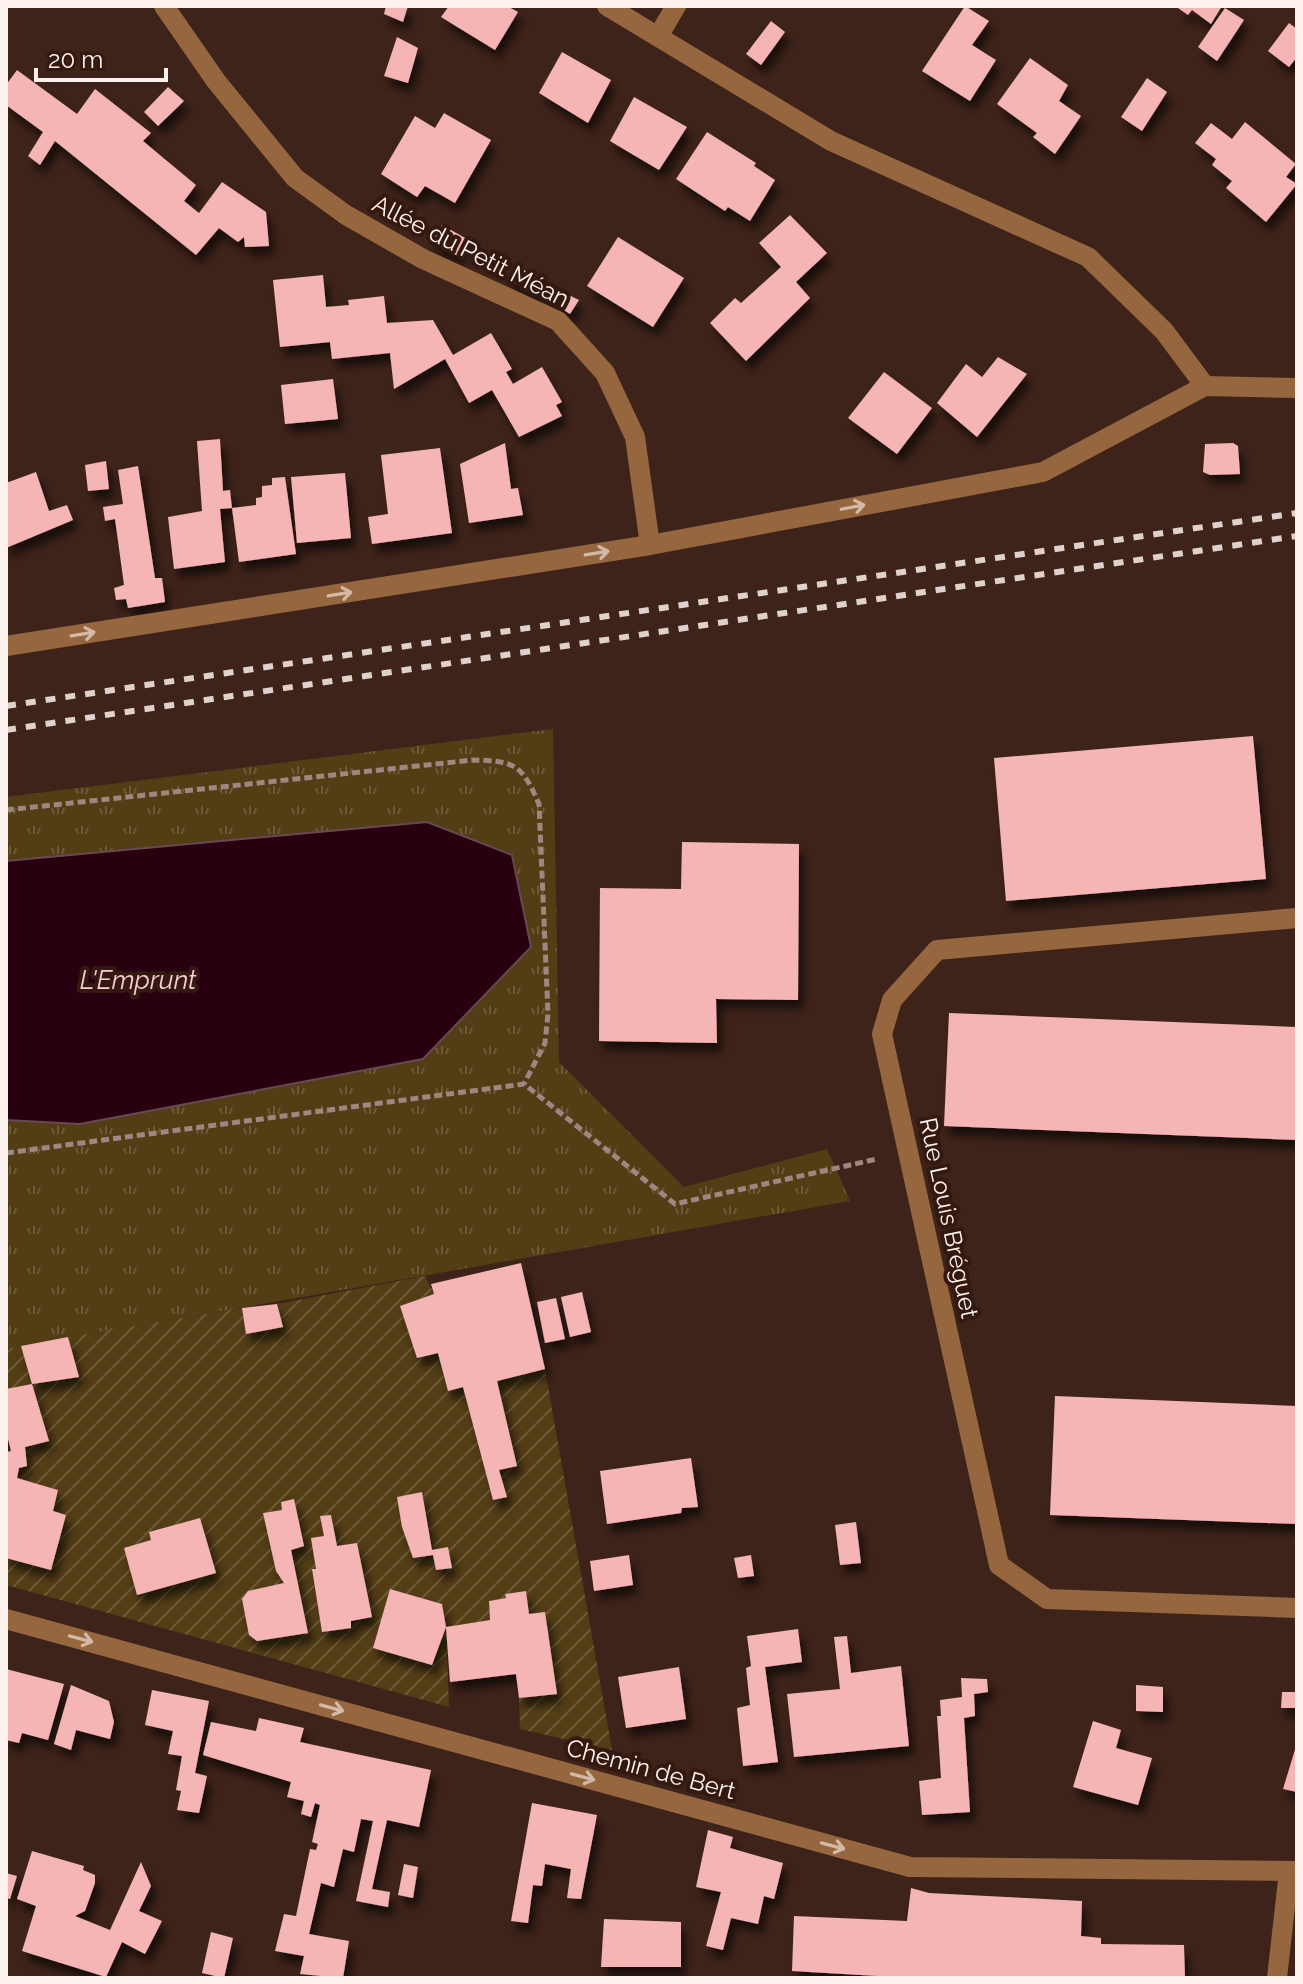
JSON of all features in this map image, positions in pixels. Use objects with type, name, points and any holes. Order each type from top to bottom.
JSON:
[{"type":"street","name":"Allée du Petit Méan","points":[[164,6],[216,81],[295,178],[346,215],[410,252],[558,321],[568,331],[605,373],[635,437],[650,545]]},
{"type":"street","points":[[607,6],[831,141],[1088,257],[1164,331],[1205,386]]},
{"type":"street","points":[[659,35],[676,6]]},
{"type":"street","points":[[6,646],[650,545],[1043,472],[1205,386],[1297,388]]},
{"type":"street","name":"Rue Louis Bréguet","points":[[1297,918],[937,950],[892,1000],[882,1034],[999,1565],[1047,1599],[1297,1608]]},
{"type":"street","name":"Chemin de Bert","points":[[6,1619],[910,1867],[1293,1871]]},
{"type":"street","points":[[1277,1978],[1293,1871]]},
{"type":"path","points":[[6,810],[442,763],[507,761],[526,774],[539,804],[548,1014],[545,1043],[524,1084]]},
{"type":"path","points":[[6,1153],[524,1084],[675,1204],[908,1152]]},
{"type":"green space","points":[[553,729],[559,1062],[684,1187],[827,1149],[850,1201],[6,1349],[6,797]]},
{"type":"green space","points":[[425,1276],[434,1294],[400,1306],[417,1358],[438,1353],[448,1391],[463,1387],[493,1500],[507,1497],[499,1470],[517,1465],[497,1381],[545,1369],[612,1750],[520,1729],[519,1698],[557,1694],[545,1613],[529,1614],[526,1591],[505,1594],[506,1598],[489,1601],[490,1620],[446,1627],[449,1707],[6,1585],[6,1558],[51,1570],[66,1515],[53,1511],[58,1490],[17,1478],[19,1468],[26,1466],[25,1447],[48,1441],[32,1384],[6,1390],[6,1349],[21,1346],[61,1381],[78,1377],[68,1337],[242,1308],[247,1334],[283,1327],[277,1304]],"holes":[[[422,1492],[433,1550],[451,1568],[436,1570],[433,1554],[413,1558],[402,1527],[398,1497]],[[294,1500],[291,1550],[307,1633],[257,1641],[249,1635],[284,1583],[276,1571],[263,1513],[282,1510],[281,1502]],[[331,1515],[337,1546],[357,1544],[372,1617],[351,1623],[351,1628],[322,1632],[312,1570],[316,1569],[312,1539],[324,1536],[320,1517]],[[390,1589],[442,1604],[446,1627],[432,1665],[373,1648]]]},
{"type":"water","name":"L'Emprunt","points":[[427,822],[512,855],[531,947],[423,1059],[80,1124],[6,1120],[6,861]]},
{"type":"building","points":[[386,6],[408,6],[403,22],[384,14]]},
{"type":"building","points":[[449,6],[507,6],[518,12],[495,50],[441,17]]},
{"type":"building","points":[[965,6],[989,21],[972,45],[996,60],[970,101],[922,71]]},
{"type":"building","points":[[1175,6],[1222,6],[1211,24],[1192,10],[1188,15]]},
{"type":"building","points":[[1225,8],[1244,20],[1217,61],[1198,47]]},
{"type":"building","points":[[771,21],[785,32],[761,65],[746,54]]},
{"type":"building","points":[[1289,23],[1297,29],[1297,57],[1289,67],[1268,51]]},
{"type":"building","points":[[397,37],[418,48],[408,83],[384,76]]},
{"type":"building","points":[[562,52],[611,80],[588,123],[539,93]]},
{"type":"building","points":[[1030,58],[1068,85],[1059,101],[1081,116],[1055,154],[1033,137],[1037,133],[997,104]]},
{"type":"building","points":[[17,70],[77,114],[95,89],[151,133],[143,141],[196,185],[184,201],[199,213],[222,182],[266,212],[269,246],[245,247],[244,237],[238,242],[219,228],[196,255],[55,141],[40,165],[28,156],[43,132],[6,105],[6,85]]},
{"type":"building","points":[[1147,78],[1167,92],[1142,131],[1121,117]]},
{"type":"building","points":[[168,87],[184,101],[158,126],[144,112]]},
{"type":"building","points":[[634,97],[687,127],[659,170],[610,141]]},
{"type":"building","points":[[444,113],[491,140],[455,203],[425,186],[417,197],[381,174],[415,116],[435,128]]},
{"type":"building","points":[[1245,122],[1296,164],[1286,177],[1297,184],[1266,222],[1226,188],[1232,181],[1212,165],[1216,159],[1195,143],[1211,123],[1232,139]]},
{"type":"building","points":[[707,132],[756,163],[754,166],[775,180],[750,221],[728,207],[725,211],[676,179]]},
{"type":"building","points":[[790,215],[827,253],[796,282],[810,298],[746,361],[710,323],[735,298],[741,303],[781,267],[759,243]]},
{"type":"building","points":[[442,225],[467,239],[458,256],[431,243]]},
{"type":"building","points":[[618,237],[684,278],[653,327],[587,286]]},
{"type":"building","points":[[517,266],[544,282],[537,294],[508,280]]},
{"type":"building","points":[[323,275],[326,307],[349,305],[348,300],[384,296],[387,323],[433,320],[453,355],[491,333],[512,369],[506,372],[513,384],[542,367],[562,402],[556,405],[562,416],[519,437],[492,390],[469,403],[445,359],[394,389],[390,353],[332,359],[330,342],[280,347],[273,280]]},
{"type":"building","points":[[554,288],[579,300],[570,314],[545,298]]},
{"type":"building","points":[[998,357],[1027,374],[977,437],[937,403],[966,364],[982,377]]},
{"type":"building","points":[[884,372],[932,408],[897,454],[848,418]]},
{"type":"building","points":[[333,379],[338,419],[285,424],[281,385]]},
{"type":"building","points":[[220,439],[223,491],[230,490],[232,508],[220,509],[225,562],[174,569],[168,517],[202,511],[197,441]]},
{"type":"building","points":[[505,443],[511,489],[518,488],[523,515],[469,523],[460,464]]},
{"type":"building","points":[[1233,443],[1238,446],[1240,474],[1210,475],[1203,472],[1205,444]]},
{"type":"building","points":[[440,448],[452,533],[372,544],[368,517],[388,514],[381,455]]},
{"type":"building","points":[[106,461],[109,489],[88,491],[85,465]]},
{"type":"building","points":[[138,466],[155,578],[162,578],[165,602],[128,608],[126,599],[116,600],[114,588],[124,585],[115,519],[105,521],[103,507],[123,504],[118,470]]},
{"type":"building","points":[[36,472],[49,511],[67,505],[73,520],[6,548],[6,483]]},
{"type":"building","points":[[345,473],[351,538],[297,543],[291,477]]},
{"type":"building","points":[[285,477],[296,554],[239,562],[232,508],[256,505],[256,498],[262,497],[262,486],[272,485],[272,478]]},
{"type":"building","points":[[1253,736],[1266,879],[1006,901],[994,758]]},
{"type":"building","points":[[682,842],[799,844],[798,1000],[716,999],[717,1043],[599,1041],[600,888],[681,889]]},
{"type":"building","points":[[949,1013],[1297,1027],[1297,1140],[944,1126]]},
{"type":"building","points":[[521,1263],[545,1369],[497,1381],[517,1466],[499,1470],[507,1497],[493,1500],[463,1387],[448,1391],[438,1353],[417,1358],[400,1306],[434,1294],[431,1284]]},
{"type":"building","points":[[582,1292],[591,1332],[570,1337],[561,1297]]},
{"type":"building","points":[[556,1298],[565,1339],[545,1343],[537,1302]]},
{"type":"building","points":[[277,1304],[283,1327],[246,1334],[242,1308]]},
{"type":"building","points":[[68,1337],[79,1377],[32,1384],[21,1346]]},
{"type":"building","points":[[32,1384],[49,1441],[25,1447],[27,1466],[19,1468],[17,1478],[58,1490],[53,1511],[66,1515],[51,1570],[6,1558],[6,1452],[11,1451],[6,1431],[6,1389]]},
{"type":"building","points":[[1055,1396],[1297,1406],[1297,1524],[1050,1515]]},
{"type":"building","points":[[691,1458],[698,1507],[682,1508],[681,1513],[607,1524],[600,1471]]},
{"type":"building","points":[[422,1492],[432,1550],[448,1547],[452,1568],[436,1570],[433,1555],[413,1558],[402,1527],[397,1497]]},
{"type":"building","points":[[294,1499],[304,1546],[291,1550],[308,1633],[257,1641],[249,1635],[242,1599],[248,1591],[284,1583],[276,1571],[263,1513],[282,1510],[281,1502]]},
{"type":"building","points":[[331,1515],[337,1546],[357,1543],[372,1617],[351,1621],[351,1628],[322,1632],[312,1569],[316,1569],[311,1538],[324,1536],[320,1516]]},
{"type":"building","points":[[200,1518],[216,1573],[137,1595],[124,1548],[151,1540],[149,1532]]},
{"type":"building","points":[[856,1522],[861,1563],[840,1565],[835,1525]]},
{"type":"building","points":[[629,1555],[633,1585],[594,1591],[590,1561]]},
{"type":"building","points":[[751,1555],[754,1576],[738,1578],[734,1558]]},
{"type":"building","points":[[390,1589],[442,1604],[446,1627],[432,1665],[373,1648]]},
{"type":"building","points":[[526,1591],[529,1614],[545,1612],[557,1694],[519,1698],[516,1674],[450,1682],[446,1627],[490,1620],[489,1601],[506,1598],[505,1594]]},
{"type":"building","points":[[798,1629],[802,1662],[765,1667],[778,1762],[743,1766],[737,1708],[750,1705],[746,1668],[751,1666],[747,1636]]},
{"type":"building","points":[[847,1636],[851,1673],[901,1666],[909,1746],[794,1757],[787,1694],[840,1689],[834,1637]]},
{"type":"building","points":[[679,1667],[686,1719],[626,1728],[618,1677]]},
{"type":"building","points":[[6,1669],[64,1684],[48,1740],[22,1733],[19,1743],[6,1740]]},
{"type":"building","points":[[961,1678],[987,1679],[988,1692],[974,1694],[975,1716],[964,1718],[970,1812],[922,1815],[919,1781],[941,1778],[937,1716],[941,1716],[940,1700],[962,1697]]},
{"type":"building","points":[[71,1685],[109,1701],[114,1722],[110,1739],[76,1730],[71,1750],[54,1744]]},
{"type":"building","points":[[1136,1685],[1163,1687],[1163,1712],[1136,1711]]},
{"type":"building","points":[[152,1690],[209,1701],[195,1773],[207,1776],[199,1813],[177,1810],[181,1791],[176,1790],[182,1756],[168,1754],[173,1731],[145,1725]]},
{"type":"building","points":[[1282,1692],[1297,1692],[1297,1708],[1281,1708]]},
{"type":"building","points":[[259,1718],[304,1728],[300,1742],[431,1770],[419,1827],[387,1820],[372,1889],[390,1892],[388,1907],[356,1901],[373,1821],[361,1819],[354,1852],[343,1849],[334,1887],[321,1883],[309,1934],[349,1941],[343,1978],[300,1974],[304,1956],[275,1951],[284,1914],[296,1916],[310,1849],[316,1850],[318,1844],[312,1842],[320,1805],[315,1803],[311,1817],[301,1814],[304,1801],[287,1797],[291,1782],[203,1755],[211,1722],[256,1731]]},
{"type":"building","points":[[1093,1721],[1121,1730],[1116,1748],[1152,1758],[1138,1805],[1073,1787]]},
{"type":"building","points":[[1297,1743],[1297,1792],[1283,1789]]},
{"type":"building","points":[[532,1803],[597,1815],[581,1899],[567,1898],[571,1869],[545,1864],[542,1886],[533,1885],[528,1923],[511,1921]]},
{"type":"building","points":[[708,1830],[733,1837],[730,1848],[783,1863],[774,1899],[764,1896],[758,1924],[731,1918],[723,1950],[706,1946],[721,1892],[696,1887]]},
{"type":"building","points":[[32,1851],[84,1866],[83,1870],[95,1875],[85,1911],[75,1916],[110,1930],[141,1862],[151,1886],[139,1911],[162,1921],[145,1954],[122,1942],[106,1977],[22,1951],[36,1906],[17,1899]]},
{"type":"building","points":[[404,1864],[418,1867],[413,1898],[398,1895]]},
{"type":"building","points":[[6,1873],[17,1876],[10,1899],[6,1898]]},
{"type":"building","points":[[911,1888],[929,1893],[1082,1901],[1081,1936],[1101,1938],[1101,1944],[1184,1945],[1185,1978],[912,1978],[792,1971],[794,1916],[907,1921]]},
{"type":"building","points":[[604,1919],[681,1922],[681,1967],[601,1967]]},
{"type":"building","points":[[211,1932],[233,1938],[224,1978],[202,1973]]},
{"type":"railway","points":[[6,706],[1297,513]]},
{"type":"railway","points":[[6,730],[1297,536]]}]
